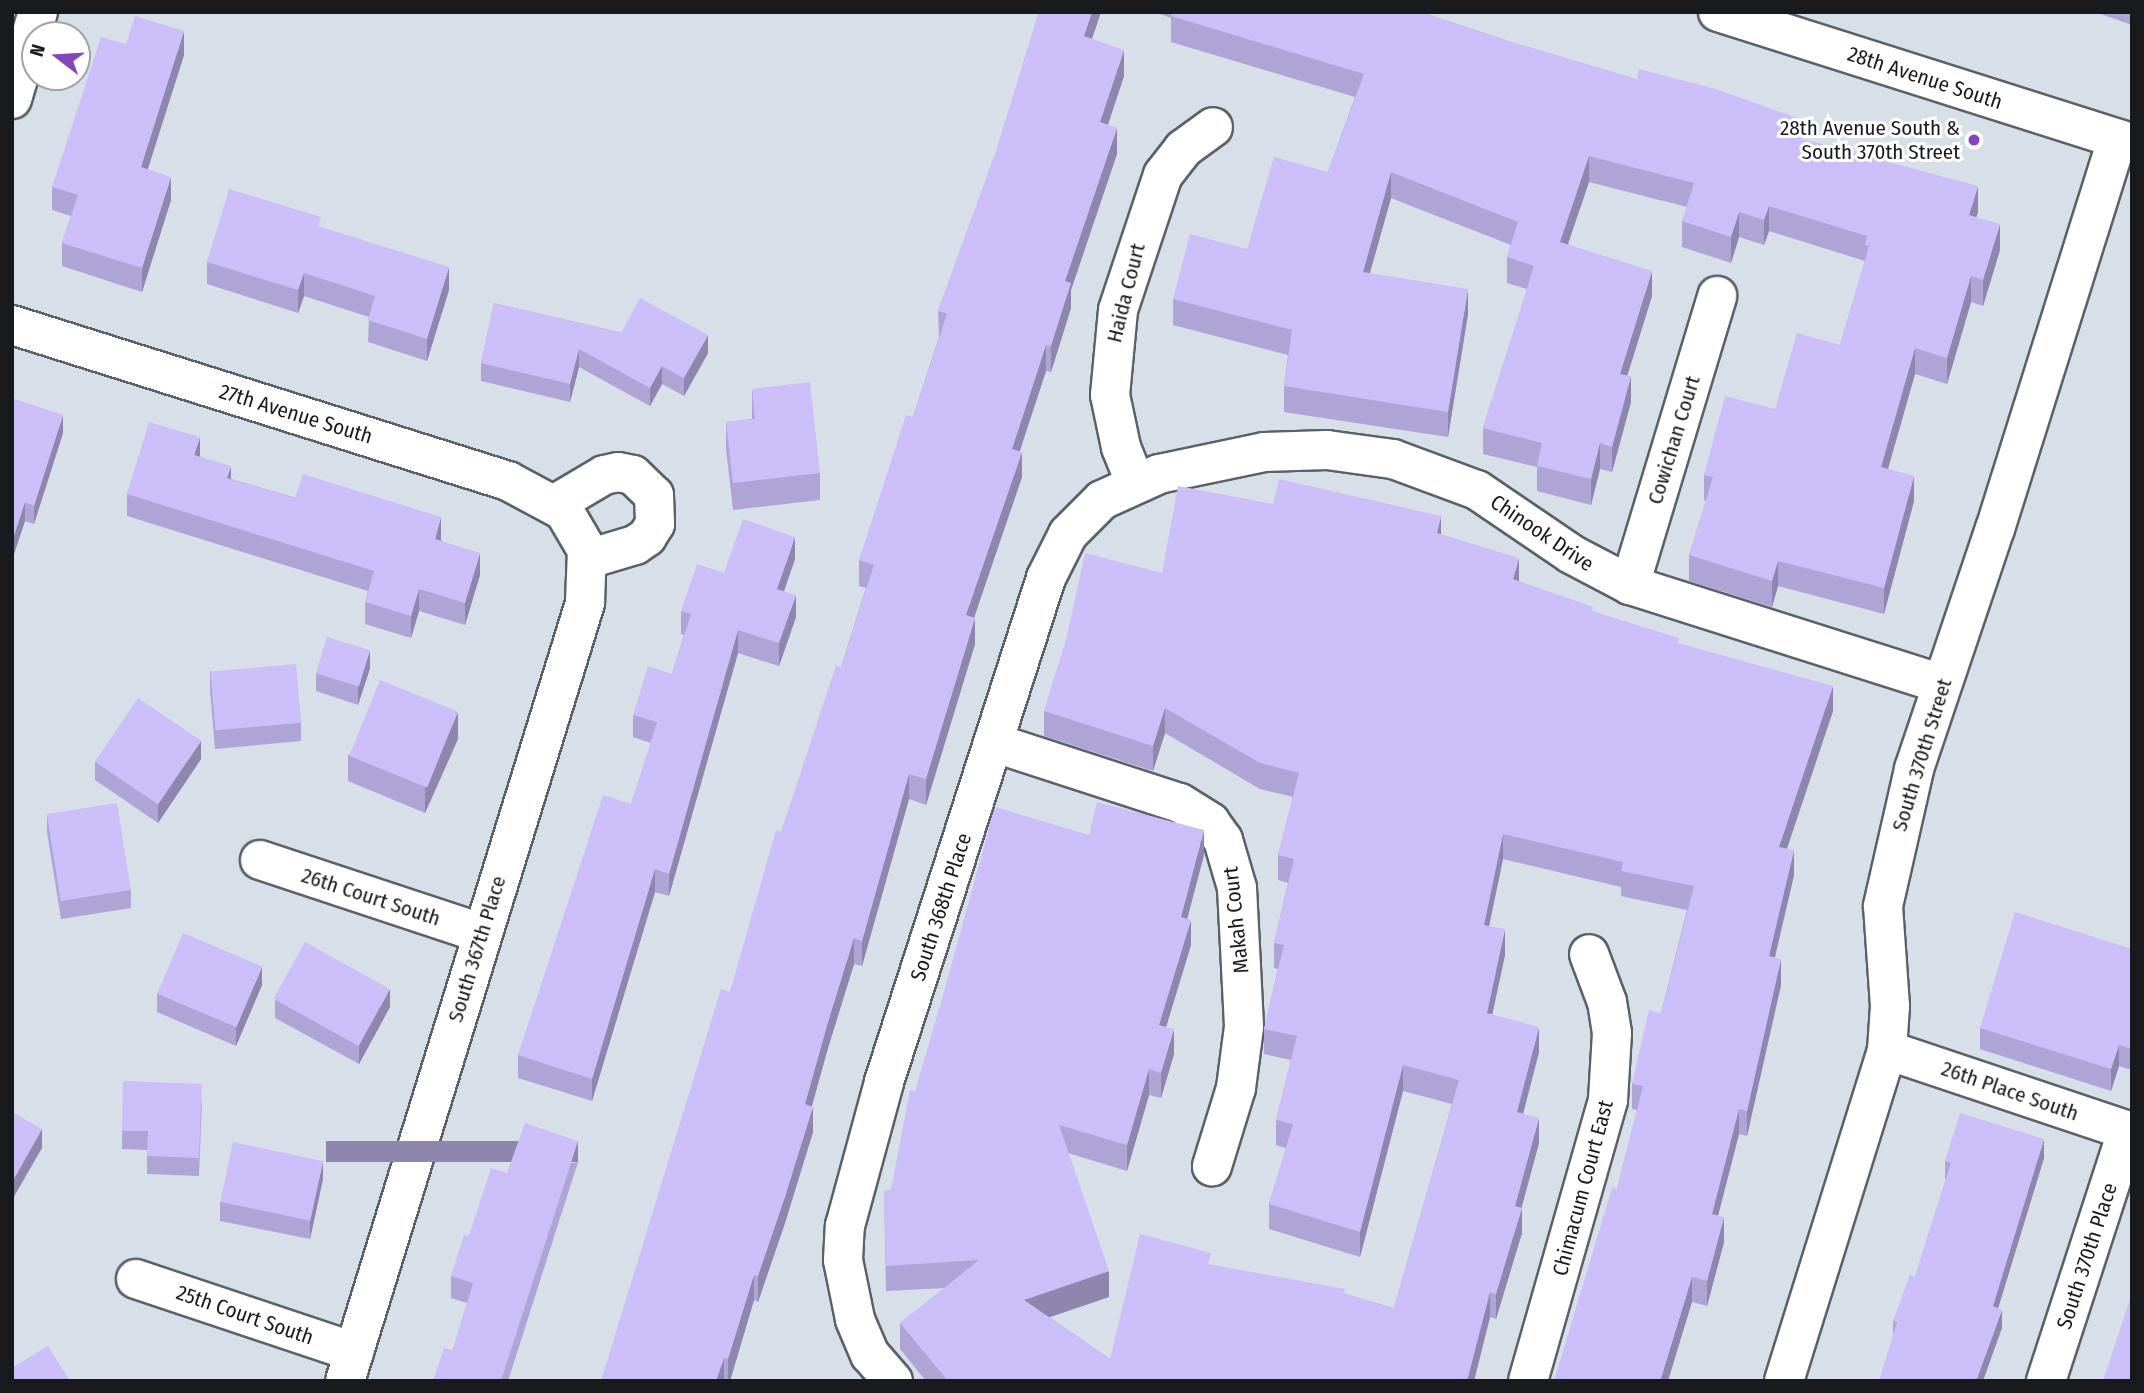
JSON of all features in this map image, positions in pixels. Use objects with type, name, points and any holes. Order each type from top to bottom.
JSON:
[{"type":"street","points":[[12,99],[38,12]]},
{"type":"street","name":"28th Avenue South","points":[[1717,12],[2125,141]]},
{"type":"street","name":"Haida Court","points":[[1135,482],[1118,435],[1110,395],[1118,310],[1163,175],[1182,149],[1213,127]]},
{"type":"street","name":"South 370th Street","points":[[1784,1381],[1887,1050],[1890,1006],[1883,906],[1914,769],[2066,310],[2125,141]]},
{"type":"street","name":"Cowichan Court","points":[[1630,585],[1717,296]]},
{"type":"street","name":"27th Avenue South","points":[[12,325],[479,471],[564,512]]},
{"type":"street","name":"Chinook Drive","points":[[1135,482],[1292,449],[1393,458],[1477,490],[1581,560],[1630,585],[1942,684]]},
{"type":"street","points":[[564,512],[604,475],[618,472],[633,475],[654,495],[655,524],[647,537],[635,545],[588,559]]},
{"type":"street","name":"South 368th Place","points":[[877,1376],[850,1306],[843,1260],[845,1226],[884,1083],[995,743],[1035,610],[1060,547],[1093,508],[1135,482]]},
{"type":"street","name":"South 367th Place","points":[[350,1366],[481,933],[585,603],[588,559],[564,512]]},
{"type":"street","name":"Makah Court","points":[[995,743],[1180,803],[1210,822],[1223,840],[1237,888],[1244,1027],[1236,1088],[1212,1166]]},
{"type":"street","name":"26th Court South","points":[[260,860],[481,933]]},
{"type":"street","name":"Chimacum Court East","points":[[1528,1381],[1608,1100],[1612,1033],[1607,1002],[1589,954]]},
{"type":"street","name":"26th Place South","points":[[1887,1050],[2129,1131]]},
{"type":"street","name":"South 370th Place","points":[[2046,1381],[2129,1131]]},
{"type":"street","name":"25th Court South","points":[[136,1279],[350,1366]]},
{"type":"building","points":[[1039,12],[1092,12],[1084,36],[1124,50],[1100,122],[1117,128],[1065,281],[1071,283],[1051,346],[1046,345],[1012,449],[1022,452],[966,615],[975,618],[926,779],[909,774],[862,941],[854,938],[828,1022],[805,1104],[813,1107],[785,1197],[758,1276],[754,1275],[728,1359],[724,1358],[716,1381],[601,1381],[721,989],[730,992],[776,830],[781,832],[836,665],[841,667],[874,565],[859,560],[906,415],[913,417],[947,314],[938,311],[996,152]]},
{"type":"building","points":[[1172,12],[1421,12],[1637,79],[1639,69],[1716,89],[1797,118],[1791,136],[1978,186],[1969,215],[2000,224],[1983,280],[1971,276],[1947,358],[1915,348],[1881,467],[1914,476],[1884,588],[1778,561],[1772,581],[1689,555],[1713,477],[1704,475],[1725,396],[1775,409],[1797,333],[1840,345],[1869,246],[1865,245],[1867,236],[1769,206],[1764,220],[1739,212],[1731,237],[1682,221],[1694,183],[1589,156],[1560,242],[1652,271],[1620,374],[1631,376],[1612,447],[1600,443],[1591,479],[1537,466],[1542,443],[1483,428],[1534,266],[1507,257],[1518,222],[1391,172],[1363,272],[1468,289],[1448,412],[1284,386],[1292,330],[1173,299],[1190,234],[1247,249],[1274,157],[1328,172],[1364,74],[1171,16]]},
{"type":"building","points":[[135,16],[184,31],[141,167],[171,177],[142,268],[62,243],[78,195],[52,187],[83,91],[91,91],[91,68],[101,37],[126,44]]},
{"type":"building","points":[[229,189],[321,217],[318,226],[449,267],[427,339],[368,320],[375,296],[304,273],[298,290],[207,262]]},
{"type":"building","points":[[640,298],[708,335],[684,378],[662,366],[650,388],[579,349],[570,384],[481,363],[494,303],[621,333]]},
{"type":"building","points":[[810,382],[820,473],[733,483],[726,422],[755,419],[752,389]]},
{"type":"building","points":[[15,399],[63,415],[34,506],[25,502],[12,542],[12,406]]},
{"type":"building","points":[[149,422],[200,437],[194,455],[231,466],[227,478],[295,498],[303,474],[441,517],[435,539],[480,553],[465,603],[419,589],[411,616],[365,602],[374,571],[127,494]]},
{"type":"building","points":[[1279,479],[1441,516],[1437,533],[1519,558],[1513,579],[1593,607],[1592,611],[1679,638],[1678,643],[1833,686],[1779,847],[1794,850],[1769,956],[1781,959],[1747,1111],[1739,1109],[1712,1214],[1724,1217],[1707,1281],[1692,1277],[1660,1381],[1554,1381],[1612,1188],[1617,1189],[1643,1086],[1632,1084],[1649,1010],[1661,1013],[1694,886],[1621,871],[1623,862],[1503,834],[1484,925],[1505,929],[1487,1013],[1539,1027],[1517,1112],[1539,1118],[1515,1206],[1522,1208],[1496,1294],[1490,1292],[1467,1381],[948,1381],[900,1323],[979,1260],[886,1266],[884,1191],[891,1190],[910,1090],[915,1091],[995,807],[1089,835],[1097,802],[1204,830],[1181,917],[1191,920],[1159,1025],[1174,1029],[1161,1073],[1149,1069],[1127,1145],[1059,1125],[1109,1271],[1024,1300],[1110,1359],[1140,1234],[1211,1253],[1208,1264],[1345,1289],[1344,1294],[1394,1308],[1459,1080],[1403,1065],[1360,1232],[1269,1204],[1293,1124],[1276,1120],[1297,1036],[1264,1029],[1284,945],[1274,943],[1294,859],[1278,855],[1299,773],[1260,763],[1165,708],[1153,746],[1044,711],[1067,636],[1085,553],[1162,573],[1178,486],[1273,504]]},
{"type":"building","points":[[743,519],[795,537],[777,589],[796,595],[779,643],[738,630],[669,874],[655,869],[592,1079],[518,1055],[603,795],[631,804],[657,722],[633,715],[648,666],[672,674],[691,614],[681,611],[697,564],[724,573]]},
{"type":"building","points":[[327,637],[370,650],[359,686],[316,673]]},
{"type":"building","points":[[296,664],[301,723],[215,730],[210,671]]},
{"type":"building","points":[[380,680],[458,711],[427,787],[349,756]]},
{"type":"building","points":[[138,698],[201,740],[158,804],[95,762]]},
{"type":"building","points":[[117,803],[131,890],[61,901],[47,814]]},
{"type":"building","points":[[2015,912],[2132,949],[2132,1049],[2119,1045],[2111,1069],[1980,1028]]},
{"type":"building","points":[[183,933],[262,967],[236,1027],[157,994]]},
{"type":"building","points":[[305,942],[390,989],[358,1046],[273,999]]},
{"type":"building","points":[[123,1081],[202,1084],[199,1158],[147,1156],[148,1131],[122,1131]]},
{"type":"building","points":[[12,1112],[42,1129],[12,1182]]},
{"type":"building","points":[[1960,1113],[2044,1139],[1993,1306],[2002,1310],[1976,1381],[1879,1381],[1897,1322],[1893,1321],[1910,1275],[1915,1277],[1951,1163],[1945,1161]]},
{"type":"building","points":[[525,1123],[578,1141],[501,1381],[433,1381],[444,1348],[453,1350],[473,1283],[451,1276],[464,1235],[469,1236],[491,1168],[507,1173]]},
{"type":"building","points":[[233,1142],[323,1161],[310,1221],[220,1202]]},
{"type":"building","points":[[2132,1293],[2132,1381],[2103,1381]]},
{"type":"building","points":[[48,1346],[70,1381],[12,1381],[12,1368]]},
{"type":"place","name":"28th Avenue South & South 370th Street","points":[[1974,140]]}]
